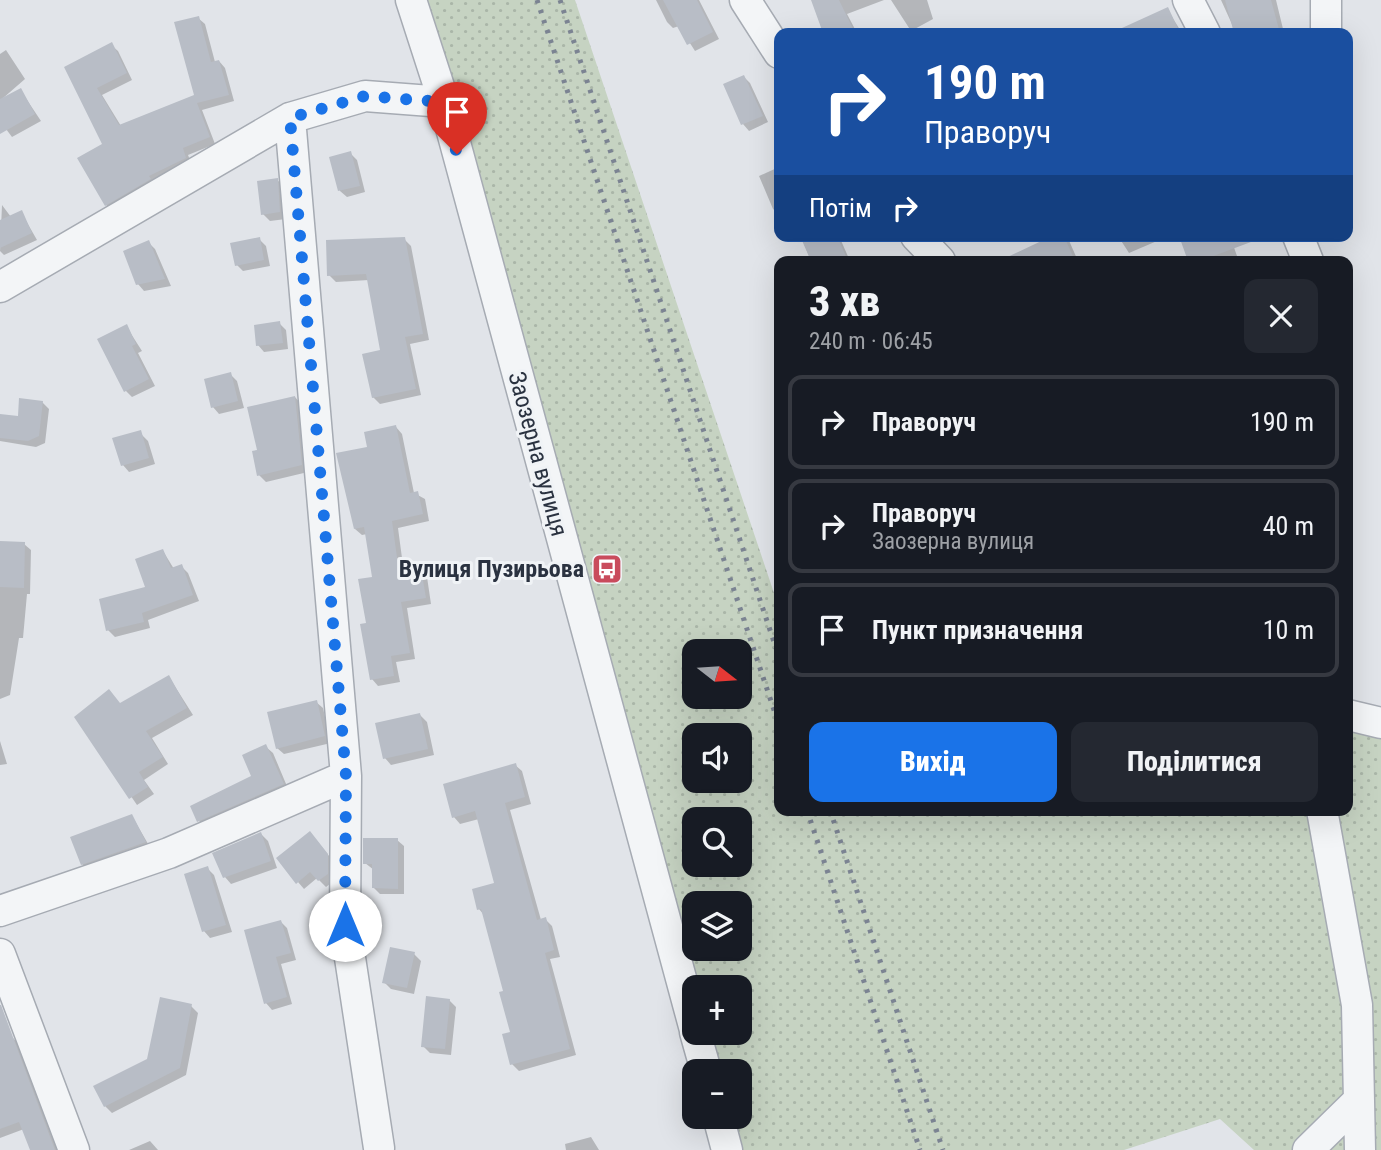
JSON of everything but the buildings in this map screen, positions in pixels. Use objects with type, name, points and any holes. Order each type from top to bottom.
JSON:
[{"type":"street","name":"Заозерна вулиця","points":[[411,0],[443,102],[682,983]]},
{"type":"street","points":[[745,0],[774,45]]},
{"type":"street","points":[[1188,0],[1202,28]]},
{"type":"street","points":[[1326,0],[1326,28]]},
{"type":"street","points":[[0,287],[290,118],[365,96],[443,102]]},
{"type":"street","points":[[290,118],[346,776],[345,925],[379,1149]]},
{"type":"street","points":[[922,242],[935,256]]},
{"type":"street","points":[[1353,716],[1381,723]]},
{"type":"street","points":[[0,911],[169,853],[346,776]]},
{"type":"street","points":[[1323,816],[1357,1005],[1360,1150]]},
{"type":"street","points":[[0,954],[74,1150]]},
{"type":"street","points":[[1308,1150],[1359,1100]]},
{"type":"street","points":[[721,1129],[727,1150]]},
{"type":"green space","points":[[411,0],[575,0],[774,593],[774,816],[1353,816],[1353,724],[1381,731],[1381,1150],[1254,1150],[1220,1119],[1124,1150],[727,1150],[721,1129],[752,1129],[752,1059],[703,1059],[698,1045],[752,1045],[752,975],[692,975],[688,961],[752,961],[752,891],[682,891],[682,942]]},
{"type":"railway","points":[[537,0],[774,710]]},
{"type":"railway","points":[[560,0],[774,642]]},
{"type":"railway","points":[[809,816],[920,1150]]},
{"type":"railway","points":[[832,816],[943,1150]]},
{"type":"place","name":"Вулиця Пузирьова","points":[[607,569]]},
{"type":"route","points":[[345,925],[346,776],[313,424],[290,118],[365,96],[443,102],[457,154]]}]
